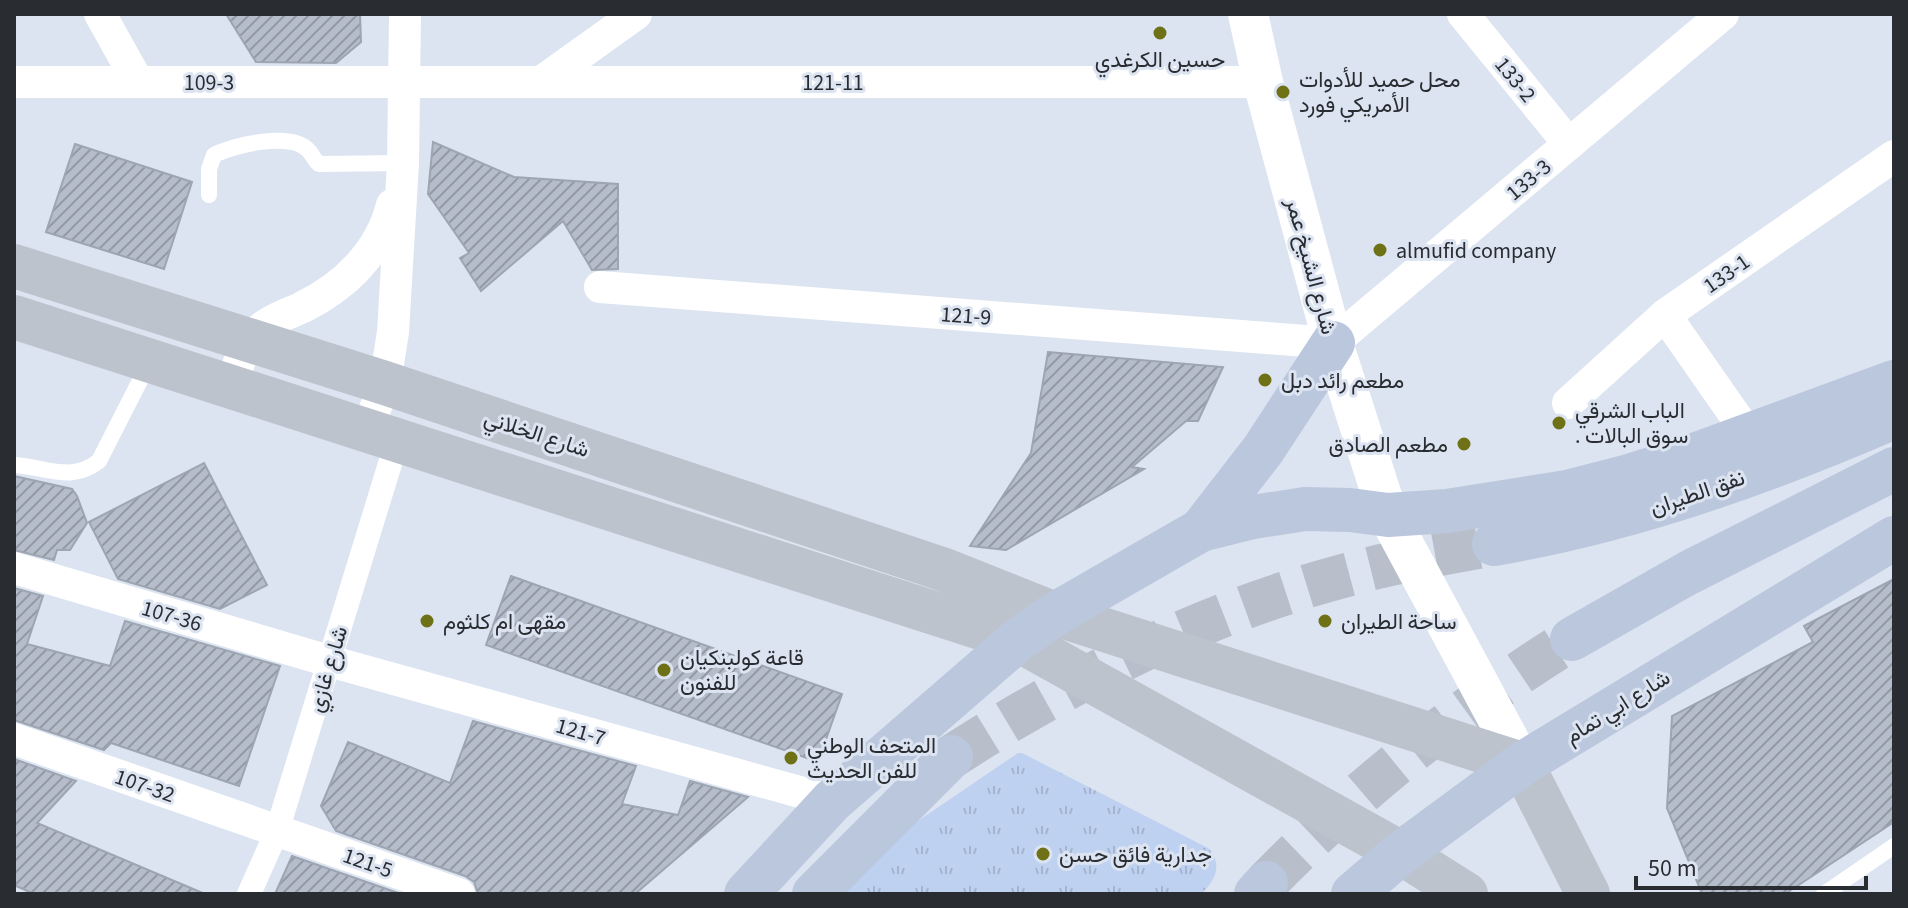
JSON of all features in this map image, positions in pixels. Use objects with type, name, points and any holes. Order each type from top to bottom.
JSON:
[{"type":"main road","name":"شارع الخلاني","points":[[14,266],[385,383],[927,564],[1055,614]]},
{"type":"main road","points":[[14,317],[1018,640],[1401,853],[1466,894]]},
{"type":"main road","points":[[1201,530],[1263,450],[1333,343]]},
{"type":"main road","points":[[746,893],[832,801],[1018,640],[1055,614],[1201,530],[1253,517],[1305,509],[1388,515],[1447,511],[1567,492],[1644,471],[1894,382]]},
{"type":"main road","name":"نفق الطيران","points":[[1494,544],[1564,531],[1647,509],[1770,467],[1894,417]]},
{"type":"main road","points":[[1572,639],[1688,573],[1894,469]]},
{"type":"main road","name":"شارع ابي تمام","points":[[1353,894],[1401,853],[1522,764],[1894,538]]},
{"type":"main road","points":[[1055,614],[1522,764],[1588,894]]},
{"type":"main road","points":[[814,894],[951,757]]},
{"type":"street","points":[[100,14],[138,82]]},
{"type":"street","name":"شارع غازي","points":[[249,894],[277,831],[329,661],[382,435],[385,383],[393,332],[403,163],[405,14]]},
{"type":"street","points":[[541,82],[636,14]]},
{"type":"street","name":"شارع الشيخ عمر","points":[[1248,14],[1263,82],[1333,343],[1388,515]]},
{"type":"street","name":"133-2","points":[[1463,14],[1569,144]]},
{"type":"street","name":"133-3","points":[[1333,343],[1569,144],[1688,25],[1723,14]]},
{"type":"street","name":"109-3","points":[[14,82],[403,81]]},
{"type":"street","name":"121-11","points":[[403,81],[1263,82]]},
{"type":"street","name":"133-1","points":[[1568,403],[1665,315],[1894,156]]},
{"type":"street","name":"شارع غازي","points":[[249,341],[273,320],[316,300],[340,284],[361,264],[378,240],[390,214],[403,163]]},
{"type":"street","name":"121-9","points":[[600,287],[1333,343]]},
{"type":"street","points":[[1665,315],[1748,434]]},
{"type":"street","points":[[231,386],[249,341]]},
{"type":"street","points":[[1388,515],[1522,764]]},
{"type":"street","name":"107-36","points":[[14,568],[329,661]]},
{"type":"street","name":"121-7","points":[[329,661],[832,801]]},
{"type":"street","name":"107-32","points":[[14,739],[277,831]]},
{"type":"street","name":"121-5","points":[[277,831],[459,894]]},
{"type":"lane","points":[[209,195],[209,169],[214,155],[238,145],[295,143],[308,149],[319,164],[403,163]]},
{"type":"lane","points":[[14,465],[76,474],[87,471],[99,461],[150,361]]},
{"type":"lane","points":[[1824,894],[1894,846]]},
{"type":"green space","points":[[1018,753],[1208,848],[1216,866],[1211,883],[1201,894],[839,894],[912,825]]},
{"type":"building","points":[[226,14],[360,14],[361,42],[336,63],[256,62]]},
{"type":"building","points":[[433,142],[514,177],[618,184],[618,269],[592,270],[563,221],[481,291],[460,258],[469,253],[428,194]]},
{"type":"building","points":[[75,144],[192,182],[164,269],[46,232]]},
{"type":"building","points":[[1048,352],[1223,367],[1198,421],[1186,421],[1132,467],[1144,469],[1006,550],[970,546],[1031,453]]},
{"type":"building","points":[[204,463],[267,585],[220,609],[118,579],[89,522]]},
{"type":"building","points":[[14,476],[72,489],[77,496],[87,523],[70,550],[57,550],[54,560],[14,550]]},
{"type":"building","name":"قاعة كولبنكيان للفنون","points":[[511,576],[842,694],[818,762],[486,645]]},
{"type":"building","points":[[1894,579],[1894,822],[1785,894],[1702,894],[1667,808],[1672,716],[1813,642],[1804,626]]},
{"type":"building","points":[[14,588],[43,596],[27,644],[110,666],[125,621],[280,666],[239,786],[111,743],[104,750],[14,720]]},
{"type":"building","points":[[473,721],[636,766],[622,804],[678,815],[690,781],[748,797],[635,894],[478,894],[474,882],[465,876],[336,831],[321,806],[348,742],[450,783]]},
{"type":"building","points":[[14,759],[76,781],[37,823],[205,894],[34,894],[14,885]]},
{"type":"building","points":[[292,856],[401,894],[275,894]]},
{"type":"tunnel","points":[[951,757],[1094,674],[1245,607],[1368,569],[1494,544]]},
{"type":"tunnel","points":[[1266,883],[1374,782],[1450,722],[1572,639]]},
{"type":"place","name":"حسين الكرغدي","points":[[1160,33]]},
{"type":"place","name":"محل حميد للأدوات الأمريكي فورد","points":[[1283,92]]},
{"type":"place","name":"almufid company","points":[[1380,250]]},
{"type":"place","name":"مطعم رائد دبل","points":[[1265,380]]},
{"type":"place","name":"الباب الشرقي . سوق البالات","points":[[1559,423]]},
{"type":"place","name":"مطعم الصادق","points":[[1464,444]]},
{"type":"place","name":"مقهى ام كلثوم","points":[[427,621]]},
{"type":"place","name":"ساحة الطيران","points":[[1325,621]]},
{"type":"place","name":"قاعة كولبنكيان للفنون","points":[[664,670]]},
{"type":"place","name":"المتحف الوطني للفن الحديث","points":[[791,758]]},
{"type":"place","name":"جدارية فائق حسن","points":[[1043,854]]}]
